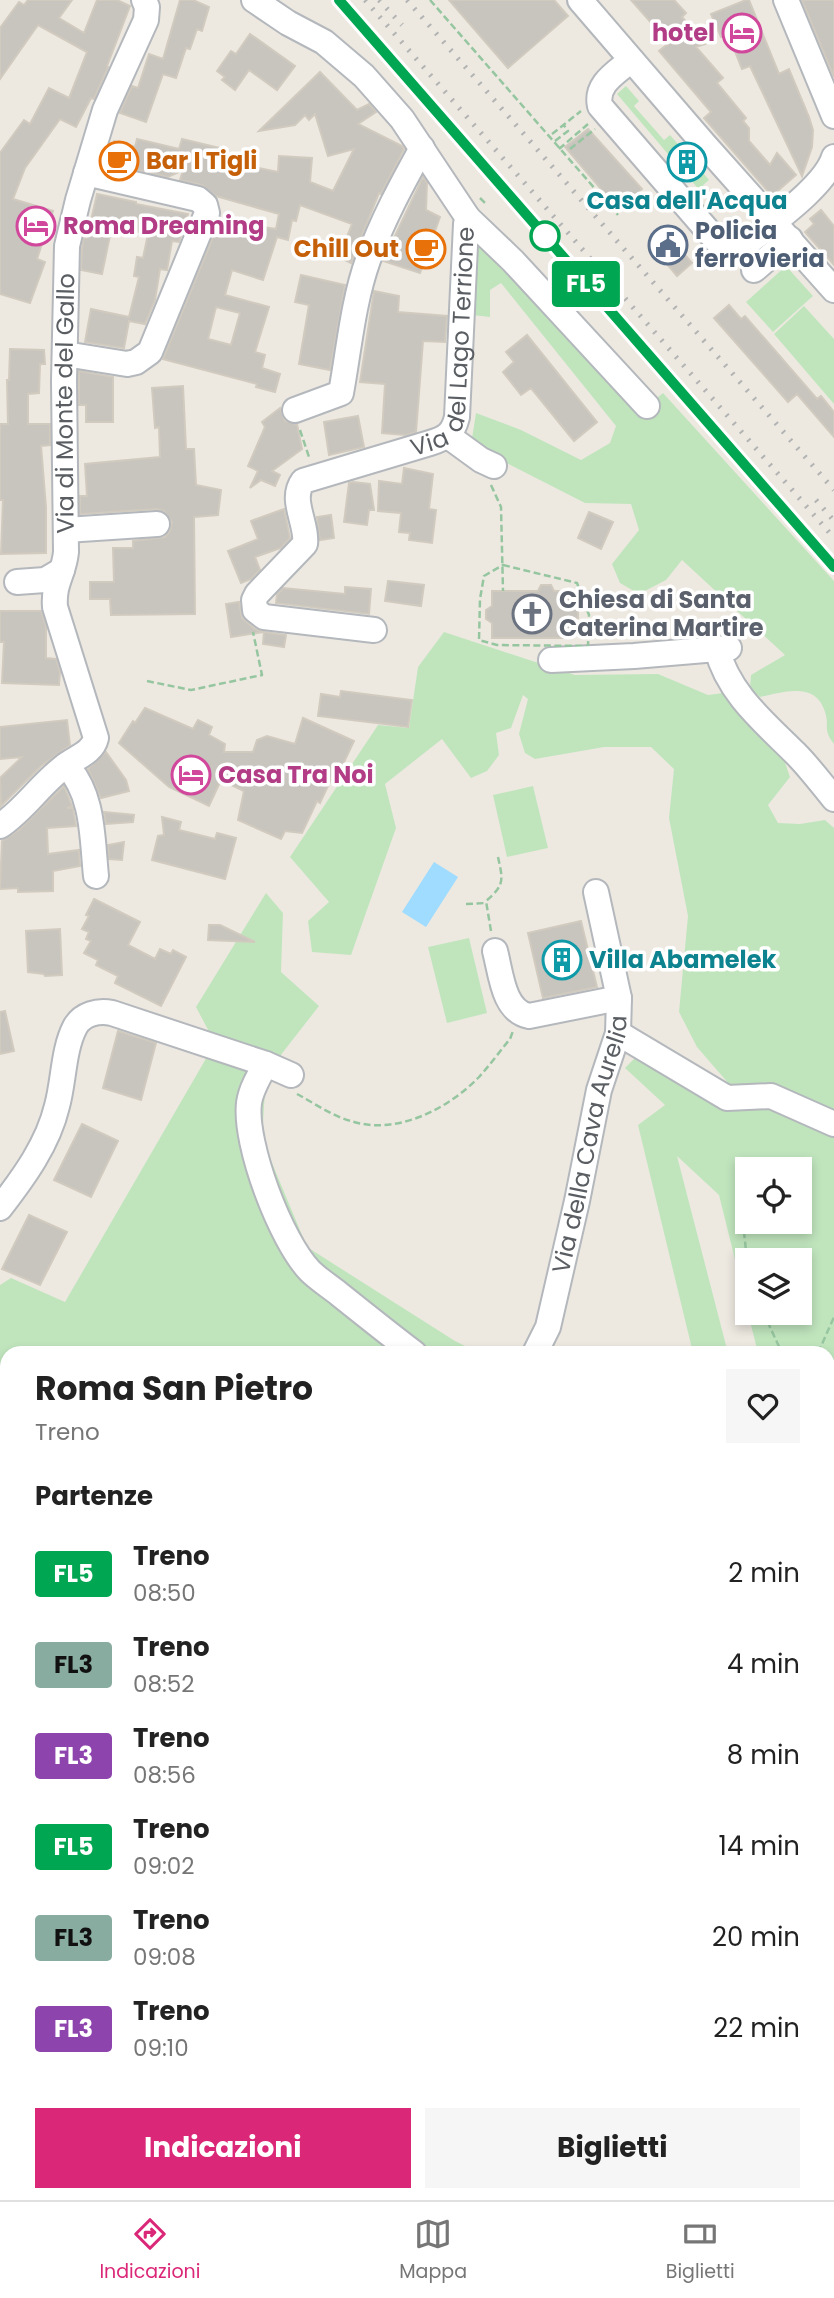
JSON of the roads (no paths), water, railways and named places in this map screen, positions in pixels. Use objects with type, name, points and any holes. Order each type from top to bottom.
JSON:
[{"type":"street","name":"Via di Monte del Gallo","points":[[66,765],[90,750],[96,738],[56,613],[54,591],[66,552],[66,254],[78,200],[113,90],[145,24],[147,11],[144,0]]},
{"type":"street","name":"Via del Lago Terrione","points":[[254,0],[288,23],[324,42],[356,67],[394,108],[468,218],[457,417],[453,431],[448,436],[430,443],[303,481],[298,490],[305,544],[254,600],[255,610],[264,617],[374,630]]},
{"type":"street","points":[[580,0],[834,290]]},
{"type":"street","points":[[786,0],[834,116]]},
{"type":"street","points":[[631,60],[603,85],[600,106],[718,244],[731,249],[782,230]]},
{"type":"street","points":[[295,410],[341,393],[361,283],[398,192],[422,148]]},
{"type":"street","points":[[754,270],[829,169],[834,157]]},
{"type":"street","points":[[65,354],[127,364],[136,362],[150,352],[207,214],[205,205],[198,199],[86,173]]},
{"type":"street","points":[[468,218],[513,261],[647,406]]},
{"type":"street","points":[[448,436],[481,460],[493,476]]},
{"type":"street","points":[[66,530],[157,524]]},
{"type":"street","points":[[17,582],[45,580],[62,570]]},
{"type":"street","points":[[551,660],[723,649],[721,666],[750,709],[797,755],[834,799]]},
{"type":"street","points":[[0,826],[66,765],[78,779],[86,797],[96,876]]},
{"type":"street","name":"Via della Cava Aurelia","points":[[538,1346],[548,1327],[599,1090],[618,1033],[619,998],[596,892]]},
{"type":"street","points":[[495,951],[506,993],[515,1011],[520,1014],[529,1016],[619,998]]},
{"type":"street","points":[[0,1208],[32,1165],[47,1136],[57,1106],[75,1027],[85,1017],[95,1013],[113,1013],[266,1064],[290,1083]]},
{"type":"street","points":[[618,1033],[727,1098],[771,1096],[834,1124]]},
{"type":"street","points":[[266,1064],[249,1102],[249,1119],[252,1141],[272,1206],[287,1239],[309,1270],[405,1346]]},
{"type":"water","points":[[434,862],[458,877],[426,927],[402,912]]},
{"type":"railway","points":[[339,0],[834,567]]},
{"type":"railway","points":[[365,0],[834,538]]},
{"type":"railway","points":[[379,0],[402,25]]},
{"type":"railway","points":[[407,0],[834,490]]},
{"type":"railway","points":[[816,500],[834,521]]},
{"type":"train","name":"FL5","points":[[339,0],[834,567]]},
{"type":"place","name":"hotel","points":[[742,33]]},
{"type":"place","name":"Bar I Tigli","points":[[119,161]]},
{"type":"place","name":"Casa dell'Acqua","points":[[687,162]]},
{"type":"place","name":"Roma Dreaming","points":[[36,226]]},
{"type":"place","name":"Policia ferrovieria","points":[[668,245]]},
{"type":"place","name":"Chill Out","points":[[426,249]]},
{"type":"place","name":"Chiesa di Santa Caterina Martire","points":[[532,614]]},
{"type":"place","name":"Casa Tra Noi","points":[[191,775]]},
{"type":"place","name":"Villa Abamelek","points":[[562,960]]}]
